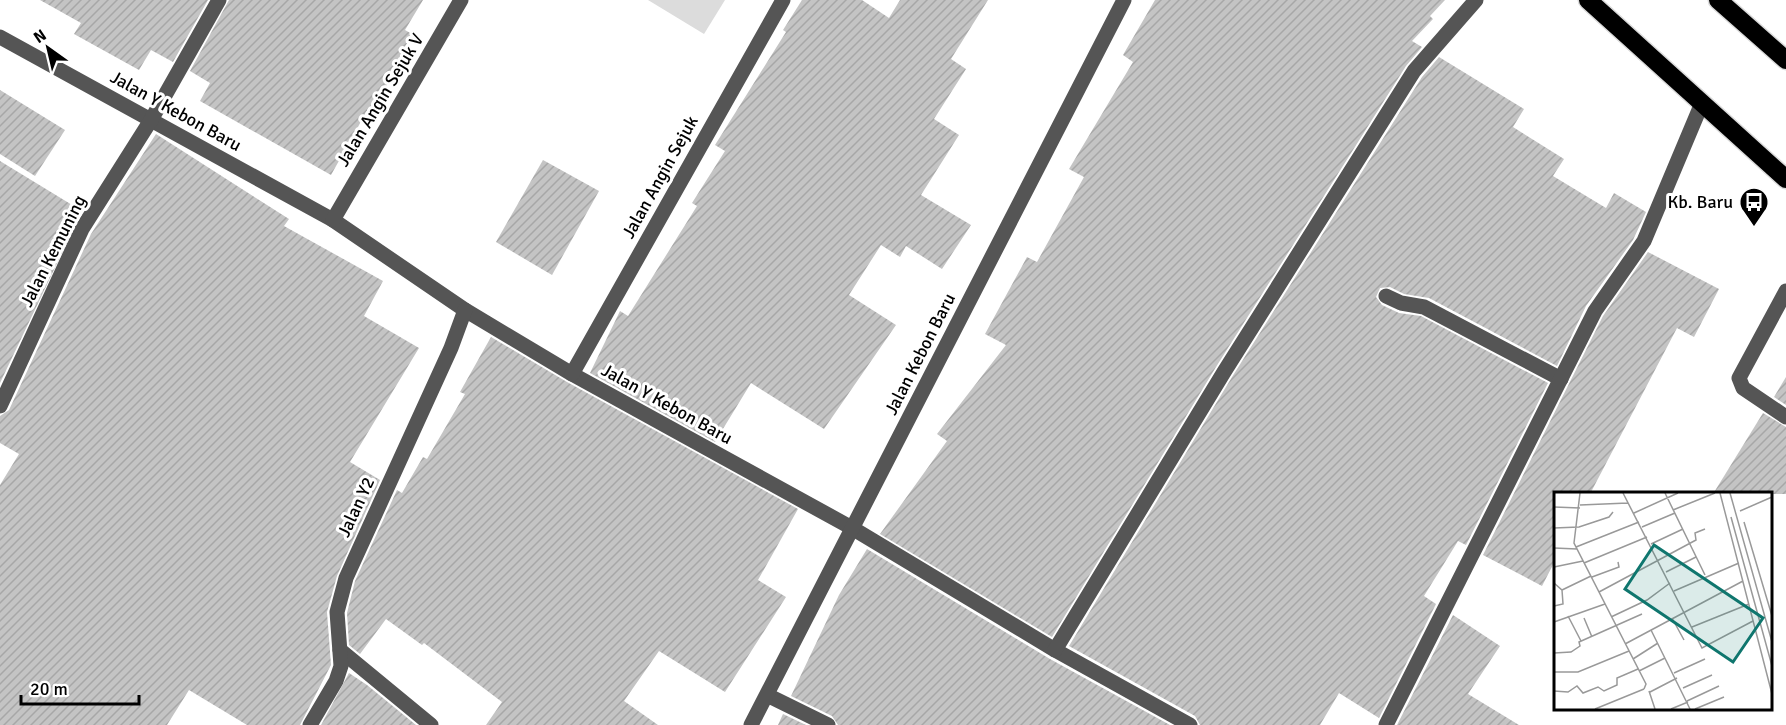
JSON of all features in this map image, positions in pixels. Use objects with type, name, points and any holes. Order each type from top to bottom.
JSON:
[{"type":"highway","points":[[1588,0],[1786,179]]},
{"type":"highway","points":[[1718,0],[1786,60]]},
{"type":"street","name":"Jalan Kemuning","points":[[0,406],[82,229],[151,120],[219,0]]},
{"type":"street","name":"Jalan Angin Sejuk V","points":[[333,220],[461,0]]},
{"type":"street","name":"Jalan Angin Sejuk","points":[[572,374],[783,0]]},
{"type":"street","name":"Jalan Kebon Baru","points":[[751,725],[1124,0]]},
{"type":"street","points":[[1055,650],[1224,372],[1414,71],[1476,0]]},
{"type":"street","name":"Jalan Y Kebon Baru","points":[[0,37],[333,220],[465,310],[572,374],[852,528],[1055,650],[1190,725]]},
{"type":"street","points":[[1386,725],[1595,311],[1644,241],[1702,103]]},
{"type":"street","points":[[1786,291],[1739,378],[1743,388],[1786,417]]},
{"type":"street","points":[[1386,296],[1401,303],[1424,307],[1561,379]]},
{"type":"street","name":"Jalan Y2","points":[[310,725],[336,681],[341,666],[337,612],[346,578],[451,348],[465,310]]},
{"type":"street","points":[[340,650],[431,725]]},
{"type":"street","points":[[767,695],[828,725]]},
{"type":"shaded area","points":[[648,0],[725,0],[704,34]]},
{"type":"building","points":[[40,0],[208,0],[173,62],[151,50],[139,70],[74,34],[81,23]]},
{"type":"building","points":[[229,0],[423,0],[405,30],[412,34],[402,53],[405,54],[372,111],[368,109],[331,175],[200,101],[210,83],[190,71]]},
{"type":"building","points":[[802,0],[862,0],[889,18],[900,0],[988,0],[951,59],[966,69],[934,119],[959,135],[921,195],[971,225],[942,269],[906,246],[900,257],[881,245],[849,295],[896,325],[824,429],[751,383],[715,442],[590,373],[620,311],[628,316],[697,206],[692,203],[725,151],[715,145],[786,32],[783,30]]},
{"type":"building","points":[[1155,0],[1445,0],[1430,16],[1433,19],[1412,41],[1422,47],[1406,66],[1216,367],[1052,637],[880,534],[947,441],[937,434],[1006,345],[985,334],[1027,257],[1037,262],[1084,177],[1069,169],[1133,62],[1123,55]]},
{"type":"building","points":[[1439,57],[1524,109],[1513,127],[1564,159],[1553,176],[1606,208],[1614,193],[1646,212],[1633,240],[1586,306],[1557,366],[1429,298],[1404,294],[1390,287],[1380,288],[1376,297],[1382,305],[1399,313],[1421,316],[1548,383],[1466,545],[1458,541],[1424,596],[1436,604],[1379,718],[1339,693],[1320,725],[1200,725],[1195,716],[1069,646],[1232,377],[1422,77]]},
{"type":"building","points":[[0,90],[65,130],[35,176],[0,154]]},
{"type":"building","points":[[156,134],[289,219],[284,226],[383,281],[364,316],[419,348],[350,462],[380,480],[337,576],[327,612],[331,665],[300,725],[247,725],[189,690],[167,725],[0,725],[0,485],[19,454],[0,443],[0,416],[9,410],[91,234]]},
{"type":"building","points":[[543,160],[599,191],[552,275],[496,242]]},
{"type":"building","points":[[0,161],[82,211],[0,383]]},
{"type":"building","points":[[1648,252],[1719,289],[1694,337],[1677,328],[1591,492],[1554,492],[1554,563],[1542,586],[1483,555],[1603,316]]},
{"type":"building","points":[[491,337],[567,382],[798,509],[758,580],[786,597],[725,692],[659,651],[624,701],[658,725],[486,725],[502,702],[424,643],[422,645],[386,619],[360,654],[349,645],[347,613],[355,581],[397,490],[402,493],[423,457],[427,459],[465,394],[460,392]]},
{"type":"building","points":[[1786,377],[1786,405],[1774,397]]},
{"type":"building","points":[[1763,413],[1786,427],[1786,494],[1714,492]]},
{"type":"building","points":[[867,549],[1050,659],[1170,725],[838,725],[832,716],[791,696],[839,595]]},
{"type":"building","points":[[1453,615],[1500,646],[1468,694],[1519,725],[1397,725]]},
{"type":"building","points":[[349,673],[367,685],[416,725],[321,725]]},
{"type":"building","points":[[783,714],[806,725],[778,725]]},
{"type":"place","name":"Kb. Baru","points":[[1754,228]]}]
